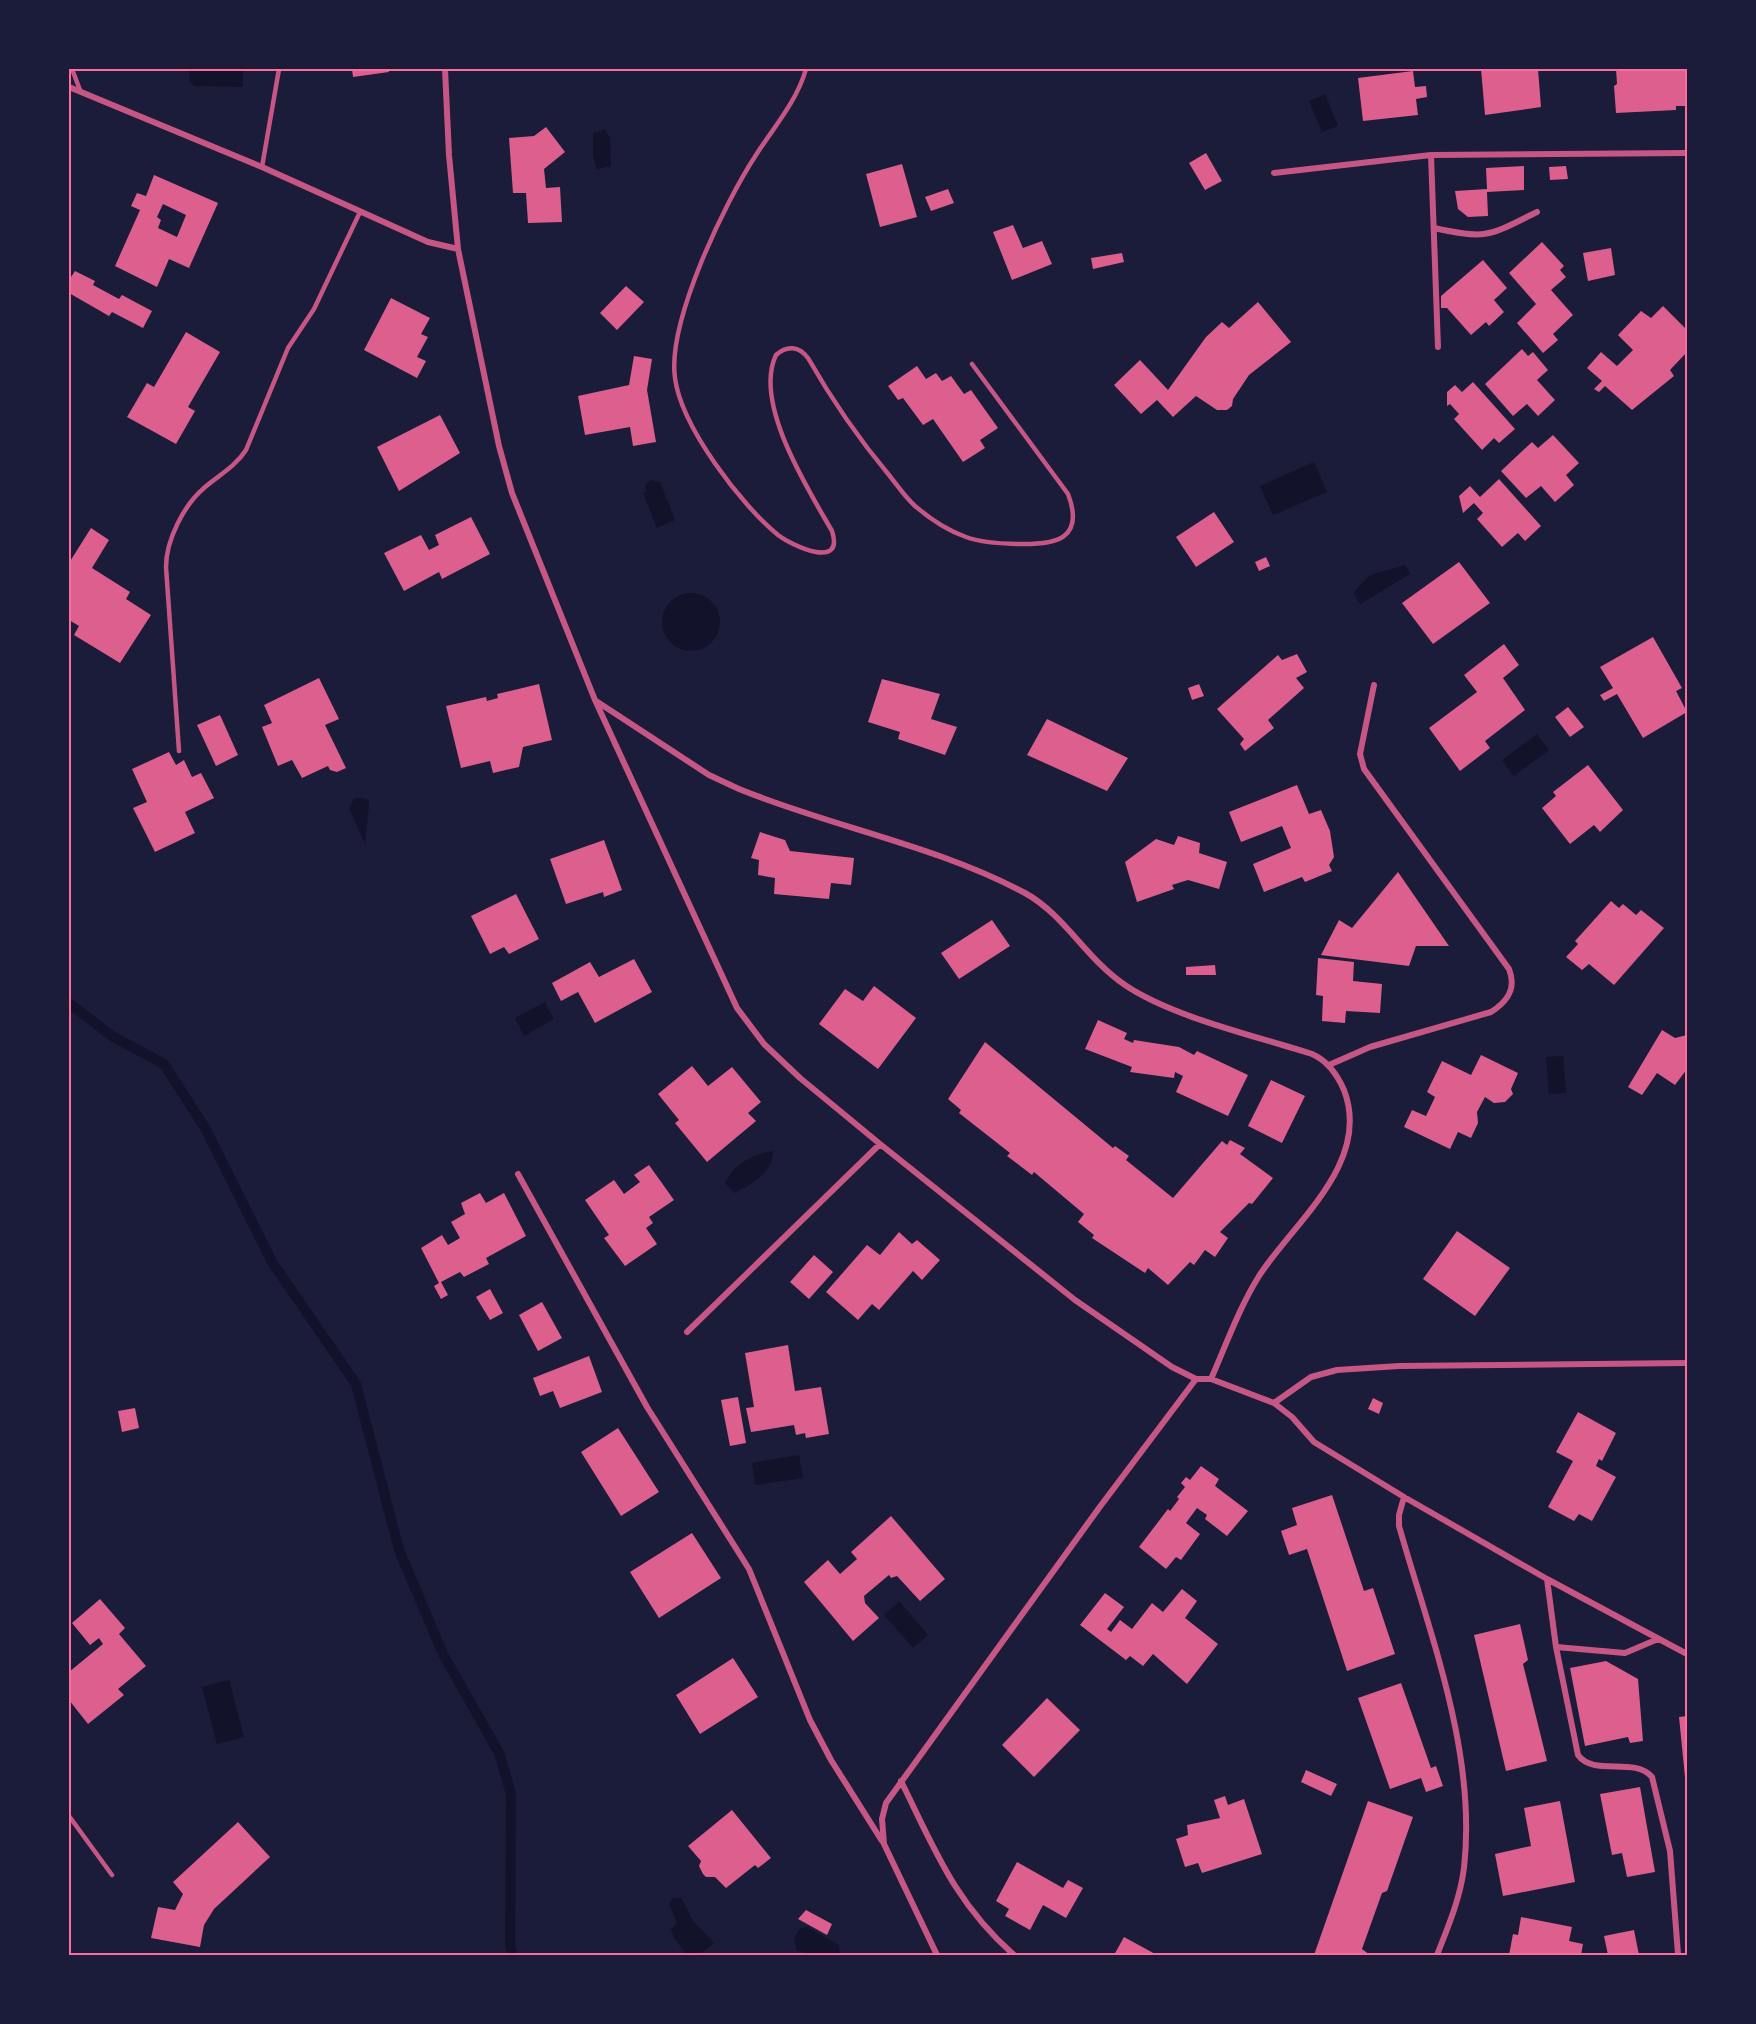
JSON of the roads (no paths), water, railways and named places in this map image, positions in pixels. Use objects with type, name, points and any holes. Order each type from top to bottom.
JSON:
[{"type":"street","points":[[445,69],[449,155],[458,249],[499,446],[512,493],[595,700],[737,1008],[764,1044],[800,1078],[880,1144],[1075,1300],[1172,1367],[1196,1379],[1211,1379],[1274,1403],[1292,1417],[1314,1442],[1404,1497],[1547,1579],[1687,1654]]},
{"type":"street","points":[[69,87],[262,167],[428,242],[458,249]]},
{"type":"street","points":[[1274,173],[1431,155],[1687,153]]},
{"type":"street","points":[[1431,155],[1438,347]]},
{"type":"street","points":[[1434,228],[1481,236],[1490,235],[1537,212]]},
{"type":"street","points":[[1329,1065],[1370,1047],[1491,1012],[1502,1005],[1512,988],[1513,978],[1509,969],[1364,769],[1360,754],[1374,685]]},
{"type":"street","points":[[595,700],[709,775],[739,789],[957,863],[1026,894],[1047,909],[1109,974],[1138,993],[1172,1008],[1312,1054],[1329,1065],[1340,1082],[1347,1102],[1345,1148],[1336,1174],[1324,1194],[1248,1293],[1211,1379]]},
{"type":"street","points":[[687,1332],[880,1144]]},
{"type":"street","points":[[518,1174],[571,1266],[636,1389],[749,1569],[810,1720],[831,1760],[884,1844],[937,1955]]},
{"type":"street","points":[[1274,1403],[1311,1377],[1337,1370],[1687,1363]]},
{"type":"street","points":[[884,1844],[883,1814],[902,1781],[1196,1379]]},
{"type":"street","points":[[1404,1497],[1399,1515],[1399,1526],[1446,1689],[1465,1793],[1464,1869],[1455,1910],[1437,1955]]},
{"type":"street","points":[[1547,1579],[1556,1647],[1581,1759],[1592,1764],[1641,1770],[1652,1777],[1670,1851],[1678,1954]]},
{"type":"street","points":[[1556,1647],[1625,1653],[1658,1639]]},
{"type":"street","points":[[902,1781],[962,1899],[989,1933],[1014,1955]]},
{"type":"lane","points":[[72,69],[80,90]]},
{"type":"lane","points":[[262,167],[279,69]]},
{"type":"lane","points":[[806,69],[795,97],[755,156],[723,215],[694,279],[675,358],[675,377],[693,426],[715,464],[758,516],[778,535],[810,551],[824,553],[830,550],[834,539],[832,531],[786,447],[771,390],[770,373],[776,355],[788,348],[799,349],[808,358],[858,439],[914,504],[928,516],[965,537],[990,543],[1057,541],[1066,535],[1072,524],[1073,507],[1068,494],[972,364]]},
{"type":"lane","points":[[179,751],[166,567],[168,547],[195,497],[239,461],[246,450],[288,348],[314,309],[360,212]]},
{"type":"lane","points":[[69,1816],[112,1875]]},
{"type":"waterway","points":[[69,1003],[112,1036],[164,1064],[205,1128],[272,1262],[356,1384],[399,1550],[443,1654],[499,1753],[511,1794],[510,1944],[512,1955]]}]
